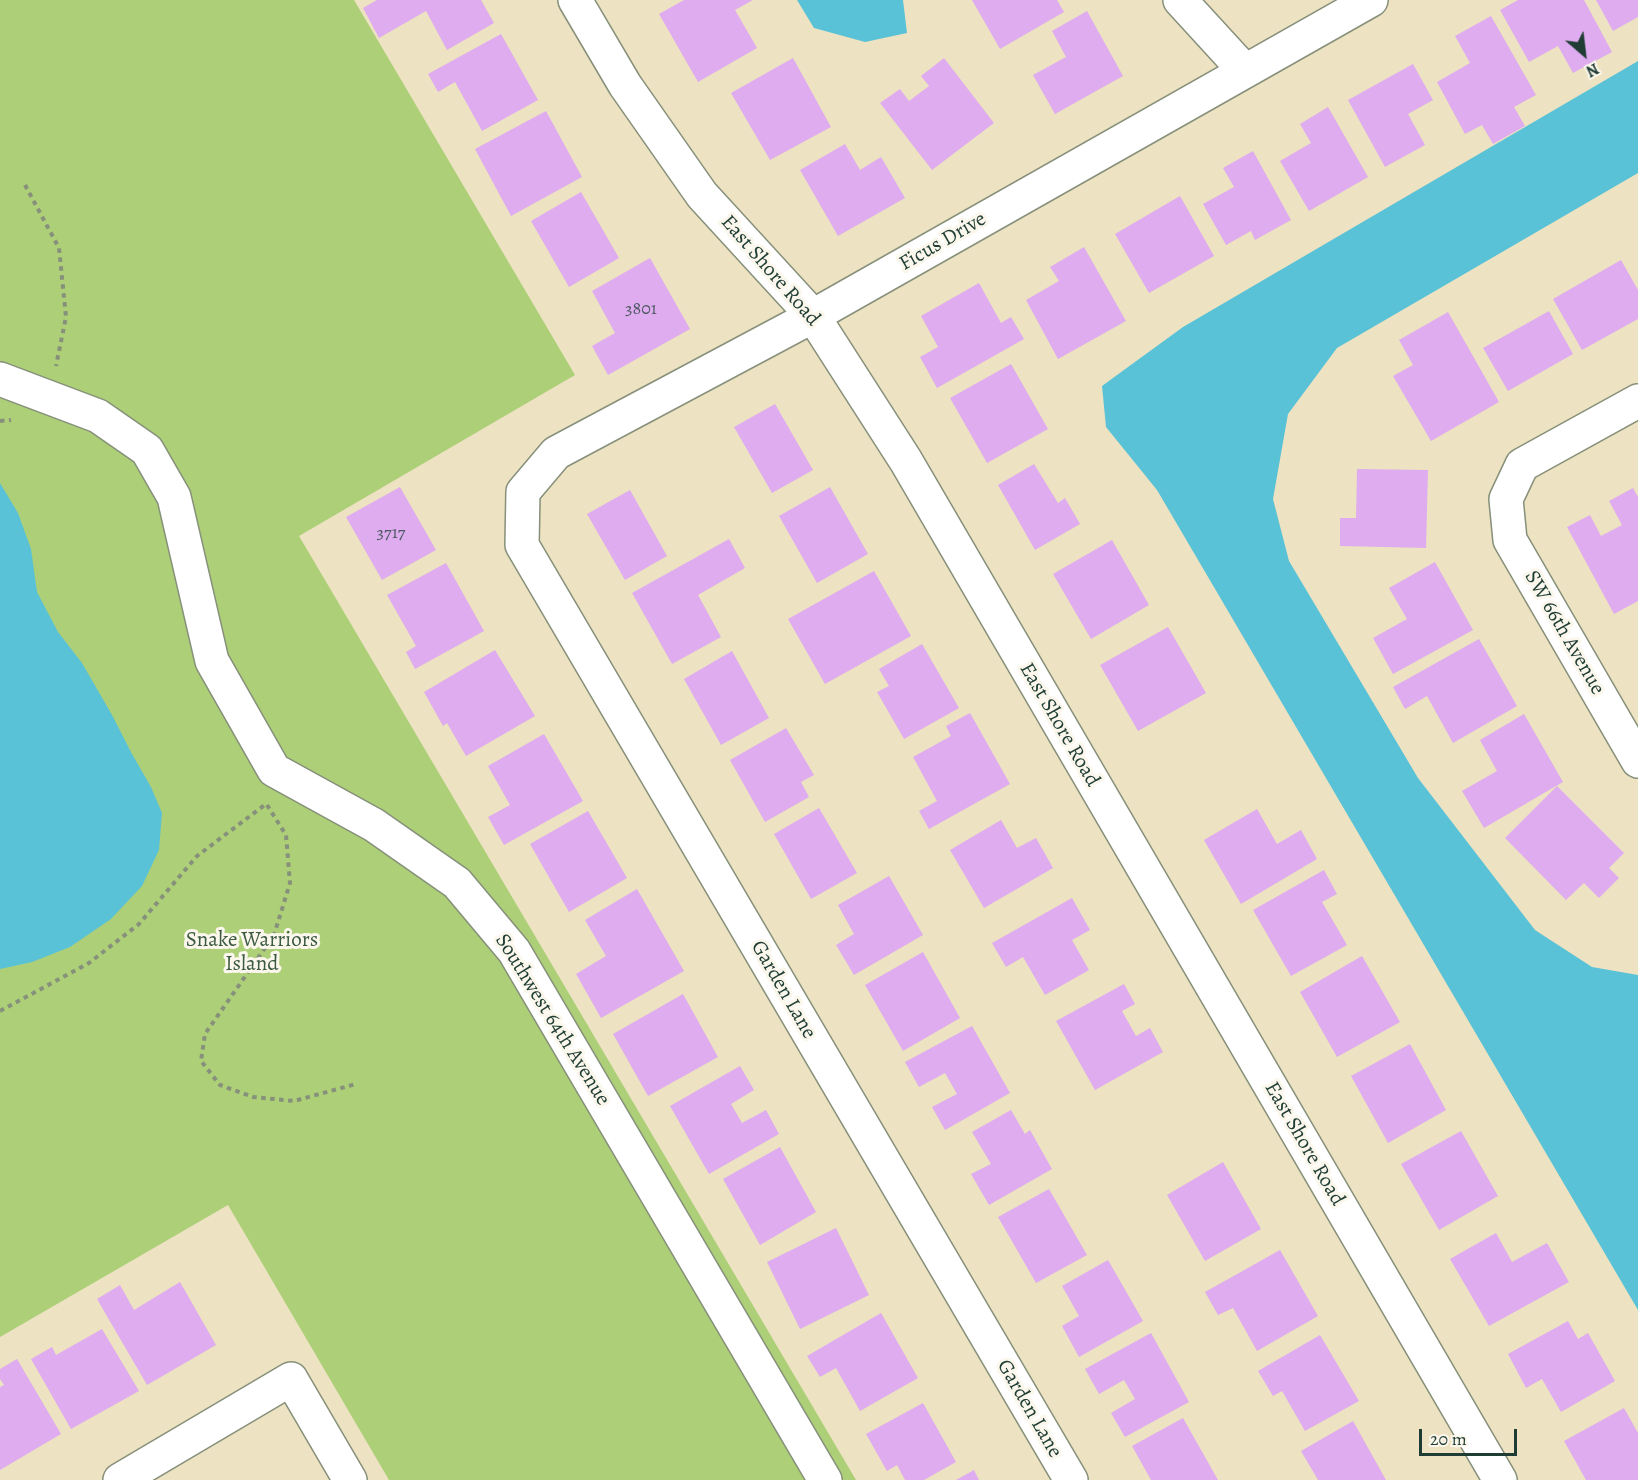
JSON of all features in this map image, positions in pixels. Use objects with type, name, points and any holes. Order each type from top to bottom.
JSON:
[{"type":"street","name":"East Shore Road","points":[[575,0],[625,85],[702,195],[813,316],[906,461],[1500,1480]]},
{"type":"street","points":[[1180,0],[1245,71]]},
{"type":"street","name":"Ficus Drive","points":[[523,492],[556,453],[813,316],[1371,0]]},
{"type":"street","name":"Southwest 64th Avenue","points":[[0,379],[98,416],[147,450],[174,497],[212,661],[274,770],[374,825],[457,883],[514,951],[825,1480]]},
{"type":"street","name":"SW 66th Avenue","points":[[1638,401],[1522,465],[1506,499],[1510,540],[1638,761]]},
{"type":"street","name":"Garden Lane","points":[[523,492],[522,544],[1071,1480]]},
{"type":"street","points":[[120,1480],[291,1379],[350,1480]]},
{"type":"path","points":[[25,185],[59,248],[66,317],[55,369],[57,401]]},
{"type":"path","points":[[0,421],[19,418]]},
{"type":"path","points":[[0,1011],[88,963],[139,924],[197,856],[267,803],[286,835],[291,883],[274,935],[205,1034],[201,1061],[220,1085],[253,1097],[294,1101],[357,1084]]},
{"type":"green space","name":"Snake Warriors Island","points":[[0,0],[354,0],[575,375],[299,536],[856,1480],[389,1480],[228,1205],[0,1337]]},
{"type":"water","points":[[797,0],[903,0],[907,33],[865,42],[814,28]]},
{"type":"water","points":[[1638,61],[1638,173],[1337,348],[1288,414],[1273,499],[1289,561],[1418,778],[1535,930],[1592,967],[1638,975],[1638,1310],[1157,490],[1106,427],[1102,386],[1183,327]]},
{"type":"water","points":[[0,483],[18,513],[31,549],[37,592],[58,632],[82,663],[112,715],[151,787],[162,813],[159,850],[142,886],[111,919],[70,947],[32,962],[0,969]]},
{"type":"building","points":[[377,0],[481,0],[494,23],[447,50],[426,11],[379,38],[363,8]]},
{"type":"building","points":[[684,0],[753,0],[735,10],[757,48],[698,82],[659,14]]},
{"type":"building","points":[[972,0],[1057,0],[1064,12],[1000,49]]},
{"type":"building","points":[[1518,0],[1584,0],[1612,52],[1573,73],[1558,46],[1529,62],[1500,10]]},
{"type":"building","points":[[1596,0],[1638,0],[1638,17],[1613,31]]},
{"type":"building","points":[[1087,11],[1123,76],[1055,114],[1033,75],[1066,57],[1052,31]]},
{"type":"building","points":[[1491,16],[1536,95],[1514,107],[1525,126],[1493,144],[1482,125],[1465,134],[1437,82],[1470,63],[1455,36]]},
{"type":"building","points":[[501,34],[538,100],[482,131],[455,82],[438,92],[428,74]]},
{"type":"building","points":[[793,58],[831,127],[770,160],[731,93]]},
{"type":"building","points":[[944,58],[994,123],[932,170],[880,103],[900,89],[909,101],[929,86],[921,76]]},
{"type":"building","points":[[1413,64],[1433,100],[1408,114],[1425,145],[1385,167],[1348,100]]},
{"type":"building","points":[[1328,107],[1368,177],[1309,211],[1280,161],[1311,143],[1300,124]]},
{"type":"building","points":[[546,111],[582,177],[511,216],[475,149]]},
{"type":"building","points":[[845,144],[860,170],[881,157],[905,198],[838,236],[800,170]]},
{"type":"building","points":[[1253,151],[1291,220],[1255,240],[1251,231],[1226,245],[1203,204],[1234,187],[1223,168]]},
{"type":"building","points":[[581,192],[619,258],[569,287],[531,221]]},
{"type":"building","points":[[1180,196],[1214,256],[1149,293],[1115,234]]},
{"type":"building","points":[[1084,247],[1126,321],[1058,359],[1026,300],[1059,281],[1050,267]]},
{"type":"building","points":[[650,258],[690,329],[608,375],[592,346],[615,333],[592,291]]},
{"type":"building","points":[[1621,260],[1638,290],[1638,319],[1582,350],[1553,299]]},
{"type":"building","points":[[979,283],[1001,323],[1011,317],[1024,339],[937,388],[920,357],[938,347],[921,316]]},
{"type":"building","points":[[1549,311],[1573,354],[1508,391],[1483,348]]},
{"type":"building","points":[[1448,312],[1499,402],[1431,441],[1393,376],[1413,365],[1399,340]]},
{"type":"building","points":[[1011,364],[1048,429],[987,463],[950,398]]},
{"type":"building","points":[[775,404],[813,470],[772,493],[734,427]]},
{"type":"building","points":[[1034,464],[1058,503],[1065,498],[1080,524],[1035,550],[998,485]]},
{"type":"building","points":[[1357,469],[1428,470],[1426,548],[1340,546],[1340,518],[1356,518]]},
{"type":"building","points":[[400,487],[436,550],[382,580],[346,517]]},
{"type":"building","points":[[830,487],[868,554],[817,583],[779,516]]},
{"type":"building","points":[[1633,488],[1638,497],[1638,601],[1614,614],[1567,527],[1590,515],[1601,536],[1622,525],[1609,501]]},
{"type":"building","points":[[630,490],[667,556],[625,580],[587,514]]},
{"type":"building","points":[[729,539],[745,568],[698,595],[721,637],[672,664],[632,593]]},
{"type":"building","points":[[1112,540],[1149,605],[1091,639],[1053,574]]},
{"type":"building","points":[[1435,562],[1473,630],[1393,674],[1373,638],[1407,619],[1389,588]]},
{"type":"building","points":[[446,563],[484,631],[415,669],[406,652],[416,646],[387,595]]},
{"type":"building","points":[[874,571],[911,636],[825,684],[788,619]]},
{"type":"building","points":[[1168,627],[1206,693],[1138,731],[1100,665]]},
{"type":"building","points":[[1479,639],[1517,706],[1453,743],[1427,696],[1405,709],[1393,687]]},
{"type":"building","points":[[922,644],[959,708],[904,739],[877,692],[889,686],[879,669]]},
{"type":"building","points":[[495,650],[535,716],[466,756],[447,723],[443,726],[424,692]]},
{"type":"building","points":[[732,651],[769,718],[721,745],[684,679]]},
{"type":"building","points":[[970,713],[1010,784],[929,829],[919,811],[937,801],[913,757],[951,736],[946,726]]},
{"type":"building","points":[[1524,714],[1563,782],[1484,828],[1462,791],[1497,771],[1480,740]]},
{"type":"building","points":[[786,728],[814,775],[801,782],[809,797],[765,822],[730,760]]},
{"type":"building","points":[[544,734],[583,801],[504,845],[488,817],[510,805],[488,766]]},
{"type":"building","points":[[1557,786],[1624,853],[1609,868],[1619,878],[1599,898],[1584,883],[1566,900],[1505,838]]},
{"type":"building","points":[[819,808],[857,873],[811,899],[774,834]]},
{"type":"building","points":[[1257,809],[1277,844],[1301,830],[1317,859],[1241,904],[1204,840]]},
{"type":"building","points":[[588,811],[627,878],[569,912],[530,844]]},
{"type":"building","points":[[1001,820],[1017,848],[1036,838],[1053,868],[984,908],[950,850]]},
{"type":"building","points":[[1324,870],[1337,894],[1322,902],[1347,945],[1291,976],[1253,910]]},
{"type":"building","points":[[889,876],[923,935],[854,975],[836,945],[854,934],[838,905]]},
{"type":"building","points":[[637,889],[684,971],[601,1018],[576,974],[606,956],[585,920]]},
{"type":"building","points":[[1072,898],[1090,930],[1072,940],[1089,970],[1045,995],[1023,957],[1006,967],[992,943]]},
{"type":"building","points":[[923,952],[960,1018],[903,1051],[865,985]]},
{"type":"building","points":[[1362,956],[1400,1022],[1337,1057],[1300,992]]},
{"type":"building","points":[[1124,984],[1135,1004],[1122,1011],[1136,1036],[1150,1028],[1163,1052],[1095,1090],[1056,1021]]},
{"type":"building","points":[[683,994],[718,1057],[648,1096],[613,1034]]},
{"type":"building","points":[[972,1026],[1010,1093],[945,1130],[932,1107],[957,1094],[945,1073],[919,1087],[905,1062]]},
{"type":"building","points":[[1410,1044],[1446,1110],[1388,1143],[1351,1076]]},
{"type":"building","points":[[740,1066],[754,1090],[731,1104],[742,1123],[766,1110],[779,1134],[709,1174],[670,1106]]},
{"type":"building","points":[[1011,1110],[1025,1134],[1030,1130],[1052,1169],[989,1205],[971,1174],[991,1164],[972,1132]]},
{"type":"building","points":[[1461,1131],[1498,1196],[1439,1230],[1401,1164]]},
{"type":"building","points":[[780,1147],[816,1212],[760,1245],[723,1179]]},
{"type":"building","points":[[1223,1162],[1261,1229],[1205,1261],[1167,1195]]},
{"type":"building","points":[[1049,1189],[1087,1255],[1036,1283],[998,1217]]},
{"type":"building","points":[[836,1228],[869,1295],[800,1329],[767,1262]]},
{"type":"building","points":[[1496,1233],[1512,1262],[1547,1243],[1569,1282],[1489,1326],[1450,1259]]},
{"type":"building","points":[[1280,1250],[1318,1316],[1257,1351],[1233,1308],[1218,1315],[1205,1292]]},
{"type":"building","points":[[1108,1260],[1143,1321],[1079,1357],[1062,1326],[1079,1316],[1062,1286]]},
{"type":"building","points":[[180,1282],[216,1345],[147,1385],[97,1299],[120,1285],[134,1310]]},
{"type":"building","points":[[881,1313],[918,1378],[860,1411],[836,1368],[820,1377],[807,1356]]},
{"type":"building","points":[[1568,1321],[1578,1339],[1588,1333],[1615,1381],[1561,1412],[1542,1379],[1526,1388],[1508,1354]]},
{"type":"building","points":[[102,1329],[139,1391],[71,1429],[31,1359],[52,1347],[56,1355]]},
{"type":"building","points":[[1151,1333],[1189,1402],[1125,1437],[1111,1413],[1135,1399],[1124,1380],[1099,1394],[1085,1369]]},
{"type":"building","points":[[1320,1335],[1359,1401],[1305,1431],[1282,1391],[1273,1396],[1258,1371]]},
{"type":"building","points":[[17,1359],[61,1434],[0,1470],[0,1387],[4,1385],[0,1379],[0,1369]]},
{"type":"building","points":[[923,1403],[956,1462],[924,1480],[905,1480],[897,1465],[887,1471],[866,1434]]},
{"type":"building","points":[[1624,1408],[1638,1433],[1638,1480],[1586,1480],[1564,1441]]},
{"type":"building","points":[[1183,1418],[1218,1480],[1151,1480],[1132,1446]]},
{"type":"building","points":[[1353,1421],[1386,1480],[1318,1480],[1301,1451]]},
{"type":"building","points":[[974,1470],[979,1480],[956,1480]]}]
